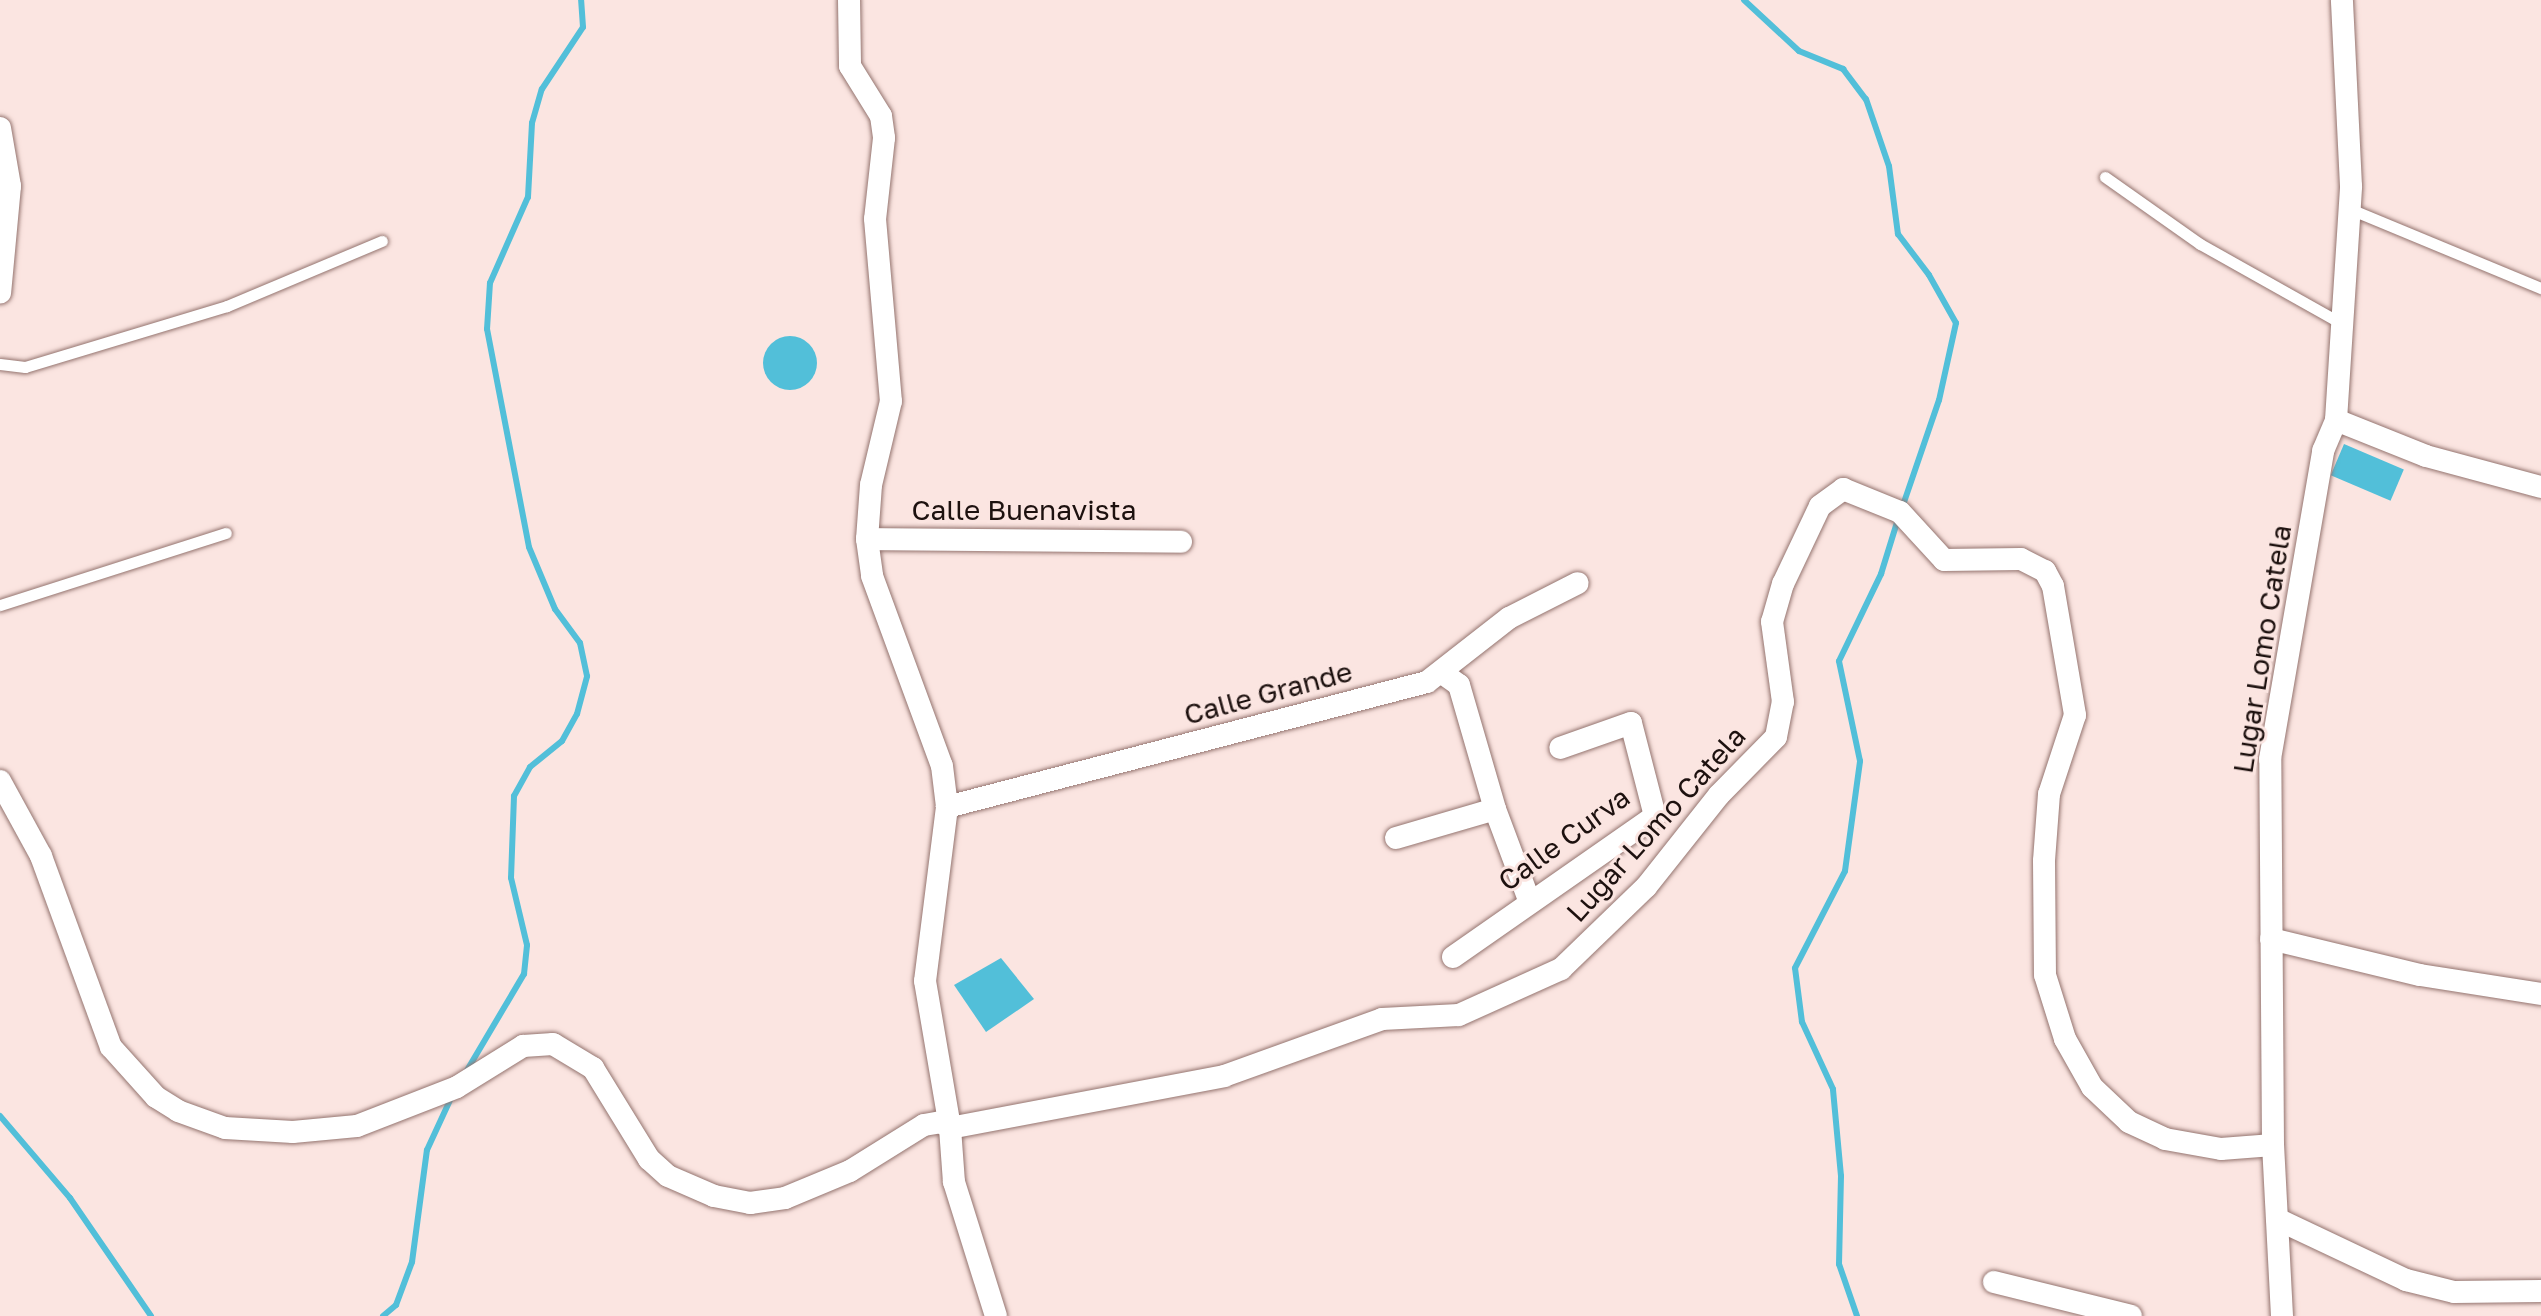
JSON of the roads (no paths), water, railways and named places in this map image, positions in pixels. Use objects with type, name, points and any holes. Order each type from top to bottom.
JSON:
[{"type":"street","points":[[849,0],[850,66],[881,116],[884,138],[875,219],[891,401],[871,485],[867,539],[872,576],[942,766],[947,807],[925,981],[950,1128],[954,1182],[996,1316]]},
{"type":"street","name":"Lugar Lomo Catela","points":[[2282,1316],[2273,1145],[2270,759],[2323,451],[2336,420],[2350,209],[2342,0]]},
{"type":"street","points":[[0,128],[10,186],[0,293]]},
{"type":"street","points":[[2336,420],[2426,456],[2541,487]]},
{"type":"street","name":"Lugar Lomo Catela","points":[[950,1128],[1224,1076],[1382,1019],[1459,1015],[1561,969],[1646,887],[1719,795],[1776,737],[1783,702],[1772,622],[1783,584],[1820,506],[1843,489],[1871,496],[1900,512],[1944,560],[2021,559],[2045,571],[2053,586],[2075,715],[2049,794],[2044,861],[2045,975],[2065,1039],[2092,1087],[2129,1122],[2165,1139],[2221,1149],[2273,1145]]},
{"type":"street","name":"Calle Buenavista","points":[[867,539],[1181,542]]},
{"type":"street","name":"Calle Grande","points":[[947,807],[1427,682],[1509,618],[1578,583]]},
{"type":"street","points":[[1441,672],[1459,685],[1495,809],[1529,900]]},
{"type":"street","name":"Calle Curva","points":[[1453,957],[1529,900],[1655,816],[1631,723],[1560,748]]},
{"type":"street","points":[[0,781],[41,856],[111,1047],[156,1097],[200,1122],[293,1132],[357,1126],[457,1087],[495,1060],[541,1043],[567,1048],[586,1061],[649,1159],[687,1187],[714,1196],[750,1203],[785,1198],[850,1171],[924,1125],[941,1122],[950,1128]]},
{"type":"street","points":[[1396,838],[1495,809]]},
{"type":"street","points":[[2271,939],[2420,975],[2541,994]]},
{"type":"street","points":[[2277,1219],[2406,1280],[2454,1292],[2541,1291]]},
{"type":"street","points":[[1994,1282],[2131,1316]]},
{"type":"lane","points":[[2105,177],[2200,244],[2341,323]]},
{"type":"lane","points":[[2350,209],[2541,288]]},
{"type":"lane","points":[[0,364],[25,367],[227,306],[382,241]]},
{"type":"lane","points":[[0,605],[226,533]]},
{"type":"water","points":[[790,336],[809,344],[817,363],[809,382],[790,390],[771,382],[763,363],[771,344]]},
{"type":"water","points":[[2344,444],[2404,469],[2391,501],[2331,475]]},
{"type":"water","points":[[1001,958],[1034,999],[986,1032],[954,985]]},
{"type":"waterway","points":[[466,1072],[524,974],[527,945],[511,878],[514,796],[530,767],[562,741],[577,714],[587,676],[580,643],[555,609],[529,547],[487,329],[490,283],[528,197],[532,123],[542,89],[583,27],[581,0]]},
{"type":"waterway","points":[[1744,0],[1799,51],[1843,69],[1866,99],[1889,166],[1898,234],[1929,275],[1956,323],[1939,400],[1902,508]]},
{"type":"waterway","points":[[1857,1316],[1839,1264],[1841,1176],[1833,1089],[1802,1022],[1795,968],[1845,871],[1860,761],[1839,661],[1881,574],[1898,519]]},
{"type":"waterway","points":[[383,1316],[396,1305],[412,1262],[427,1150],[452,1096]]},
{"type":"waterway","points":[[0,1116],[70,1198],[151,1316]]}]
